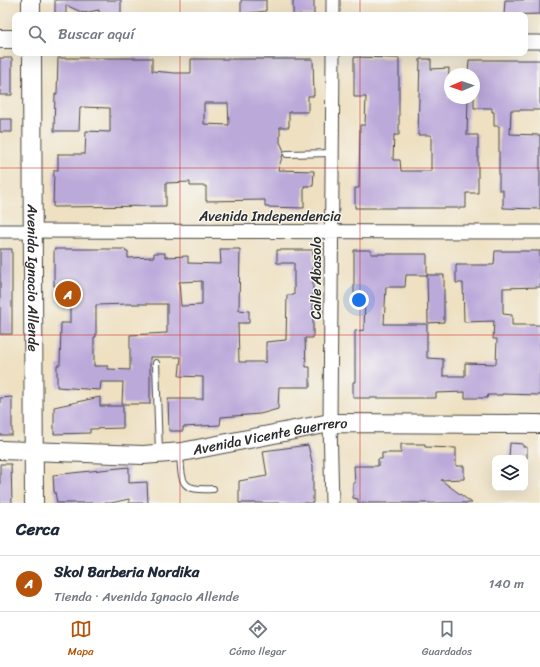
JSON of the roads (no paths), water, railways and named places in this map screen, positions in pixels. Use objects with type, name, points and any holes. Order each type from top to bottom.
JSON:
[{"type":"street","points":[[31,0],[31,12]]},
{"type":"street","points":[[333,0],[333,12]]},
{"type":"street","points":[[0,39],[12,39]]},
{"type":"street","points":[[528,42],[540,42]]},
{"type":"street","name":"Avenida Ignacio Allende","points":[[32,56],[34,503]]},
{"type":"street","name":"Calle Abasolo","points":[[332,503],[330,423],[333,56]]},
{"type":"street","name":"Avenida Independencia","points":[[0,231],[540,232]]},
{"type":"street","name":"Avenida Vicente Guerrero","points":[[0,450],[143,455],[179,452],[330,423],[540,424]]},
{"type":"lane","points":[[287,154],[332,153]]},
{"type":"lane","points":[[156,364],[159,454]]},
{"type":"lane","points":[[179,452],[182,476],[185,484],[194,489],[213,489]]},
{"type":"place","name":"Skol Barberia Nordika","points":[[68,294]]}]
